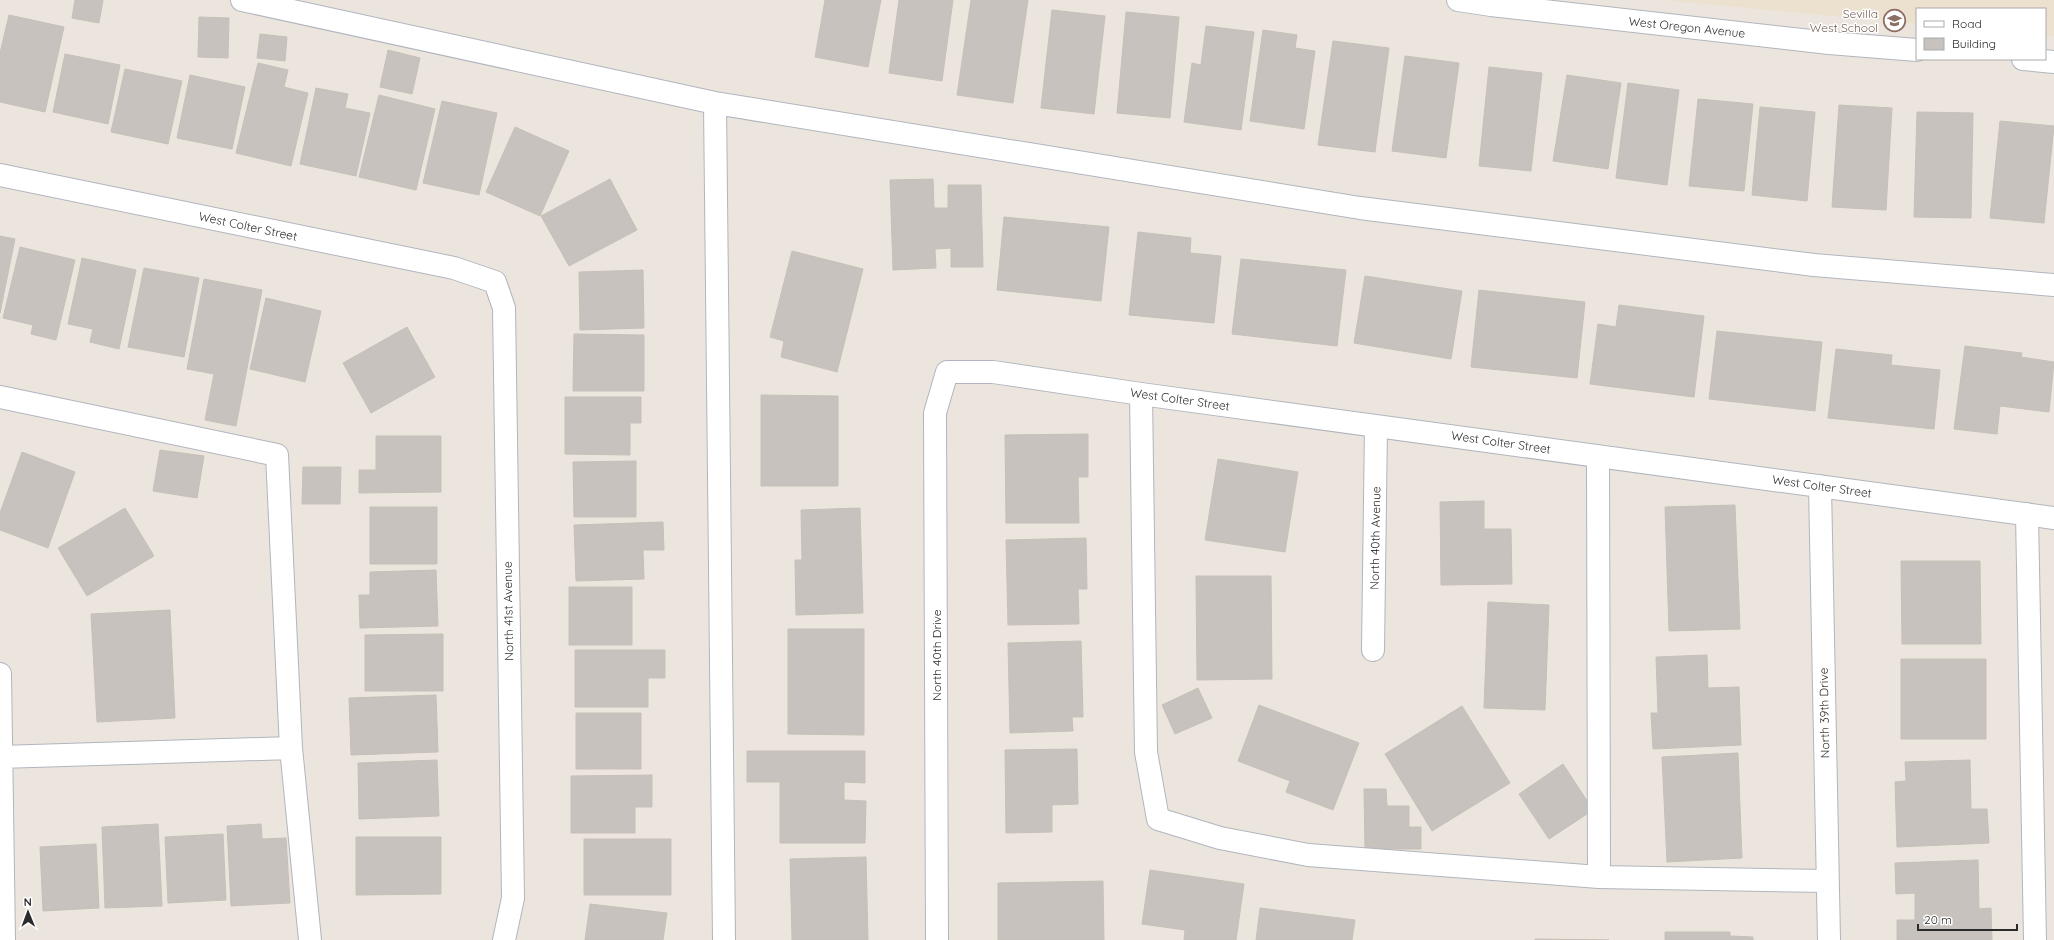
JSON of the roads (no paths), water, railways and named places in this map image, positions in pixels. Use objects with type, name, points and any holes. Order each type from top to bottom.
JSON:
[{"type":"street","points":[[242,0],[715,103],[1360,208],[1814,265],[2054,285]]},
{"type":"street","name":"West Oregon Avenue","points":[[1458,0],[1554,6],[1829,43],[1916,50]]},
{"type":"street","points":[[2033,60],[2054,62]]},
{"type":"street","points":[[715,103],[724,940]]},
{"type":"street","name":"West Colter Street","points":[[0,174],[454,268],[495,282]]},
{"type":"street","name":"North 41st Avenue","points":[[495,282],[504,308],[513,890],[513,898],[504,940]]},
{"type":"street","name":"West Colter Street","points":[[947,372],[993,372],[1141,394],[2054,518]]},
{"type":"street","name":"North 40th Drive","points":[[937,940],[935,412],[947,372]]},
{"type":"street","points":[[1141,394],[1146,752],[1158,818],[1220,838],[1308,855],[1599,878],[1828,881]]},
{"type":"street","points":[[0,397],[277,455],[291,748],[310,940]]},
{"type":"street","name":"North 40th Avenue","points":[[1373,650],[1376,426]]},
{"type":"street","points":[[1598,456],[1599,878]]},
{"type":"street","name":"North 39th Drive","points":[[1820,486],[1828,940]]},
{"type":"street","points":[[2027,514],[2036,940]]},
{"type":"street","points":[[0,674],[4,940]]},
{"type":"street","points":[[1,757],[291,748]]},
{"type":"place","name":"Sevilla West School","points":[[1894,20]]}]
